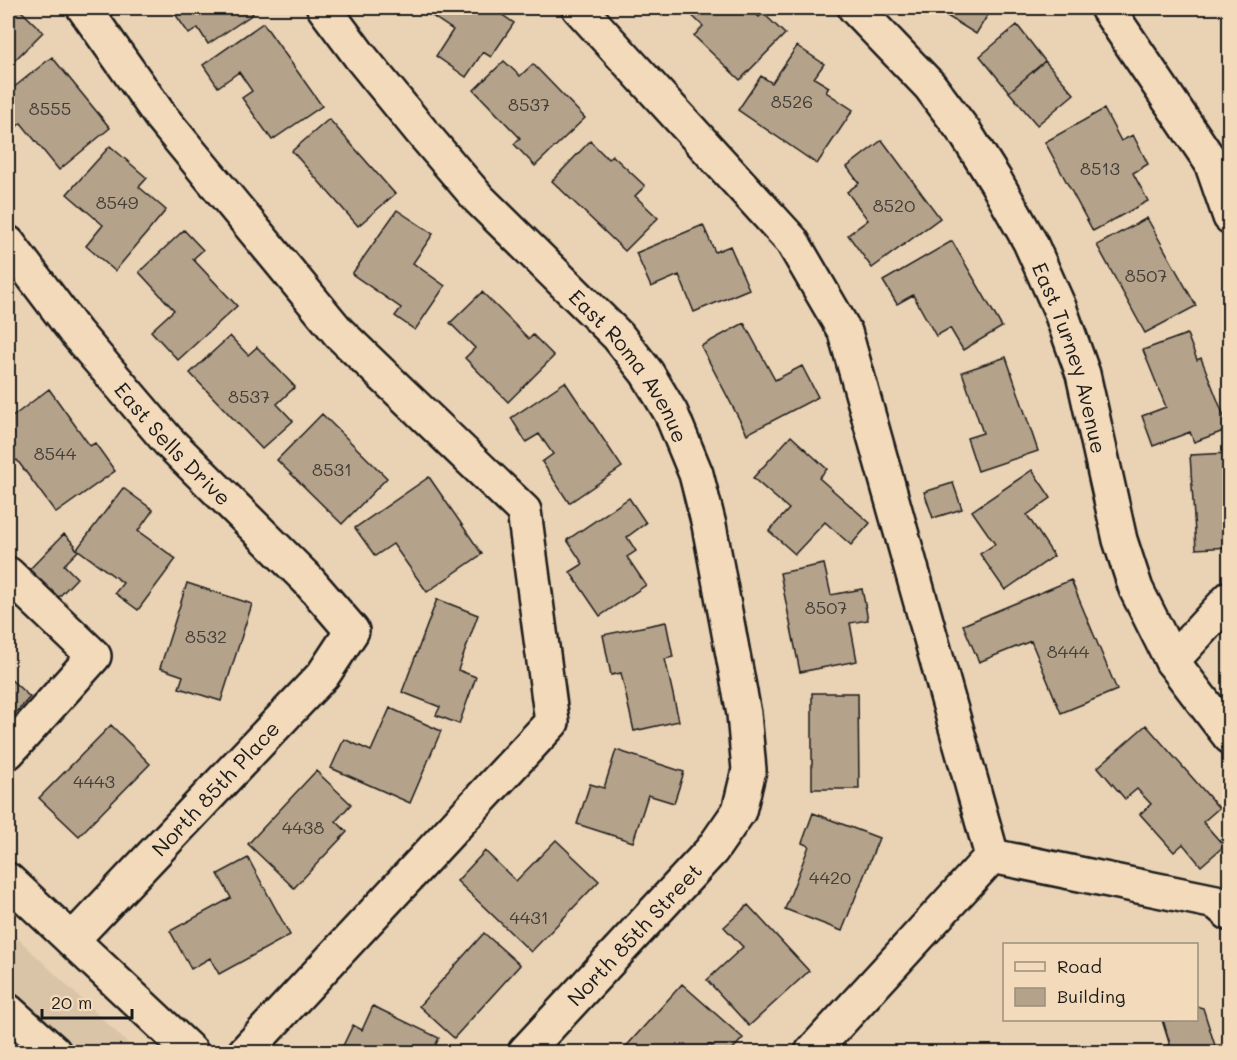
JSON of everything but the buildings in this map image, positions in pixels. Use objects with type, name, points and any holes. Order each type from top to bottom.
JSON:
[{"type":"street","points":[[84,8],[160,117],[339,333],[524,511],[552,722],[245,1053]]},
{"type":"street","name":"East Roma Avenue","points":[[324,8],[421,131],[479,199],[618,336],[647,373],[671,413],[696,474],[709,525],[744,714],[749,770],[739,811]]},
{"type":"street","points":[[579,8],[792,241],[845,332],[992,856]]},
{"type":"street","name":"East Turney Avenue","points":[[855,8],[930,86],[966,134],[996,180],[1030,242],[1059,307],[1083,374],[1120,540],[1137,589],[1172,661],[1230,736]]},
{"type":"street","points":[[1107,8],[1211,162],[1230,217]]},
{"type":"street","name":"East Sells Drive","points":[[8,243],[76,333],[168,441],[308,580],[352,631]]},
{"type":"street","points":[[8,574],[94,656],[8,752]]},
{"type":"street","points":[[1172,661],[1230,598]]},
{"type":"street","name":"North 85th Place","points":[[72,940],[322,675],[352,631]]},
{"type":"street","name":"North 85th Street","points":[[525,1053],[712,850],[739,811]]},
{"type":"street","points":[[992,856],[1216,902],[1230,914]]},
{"type":"street","points":[[812,1053],[992,856]]},
{"type":"street","points":[[8,880],[191,1053]]},
{"type":"street","points":[[8,1011],[54,1053]]},
{"type":"shaded area","points":[[8,929],[137,1052],[8,1052]]}]
